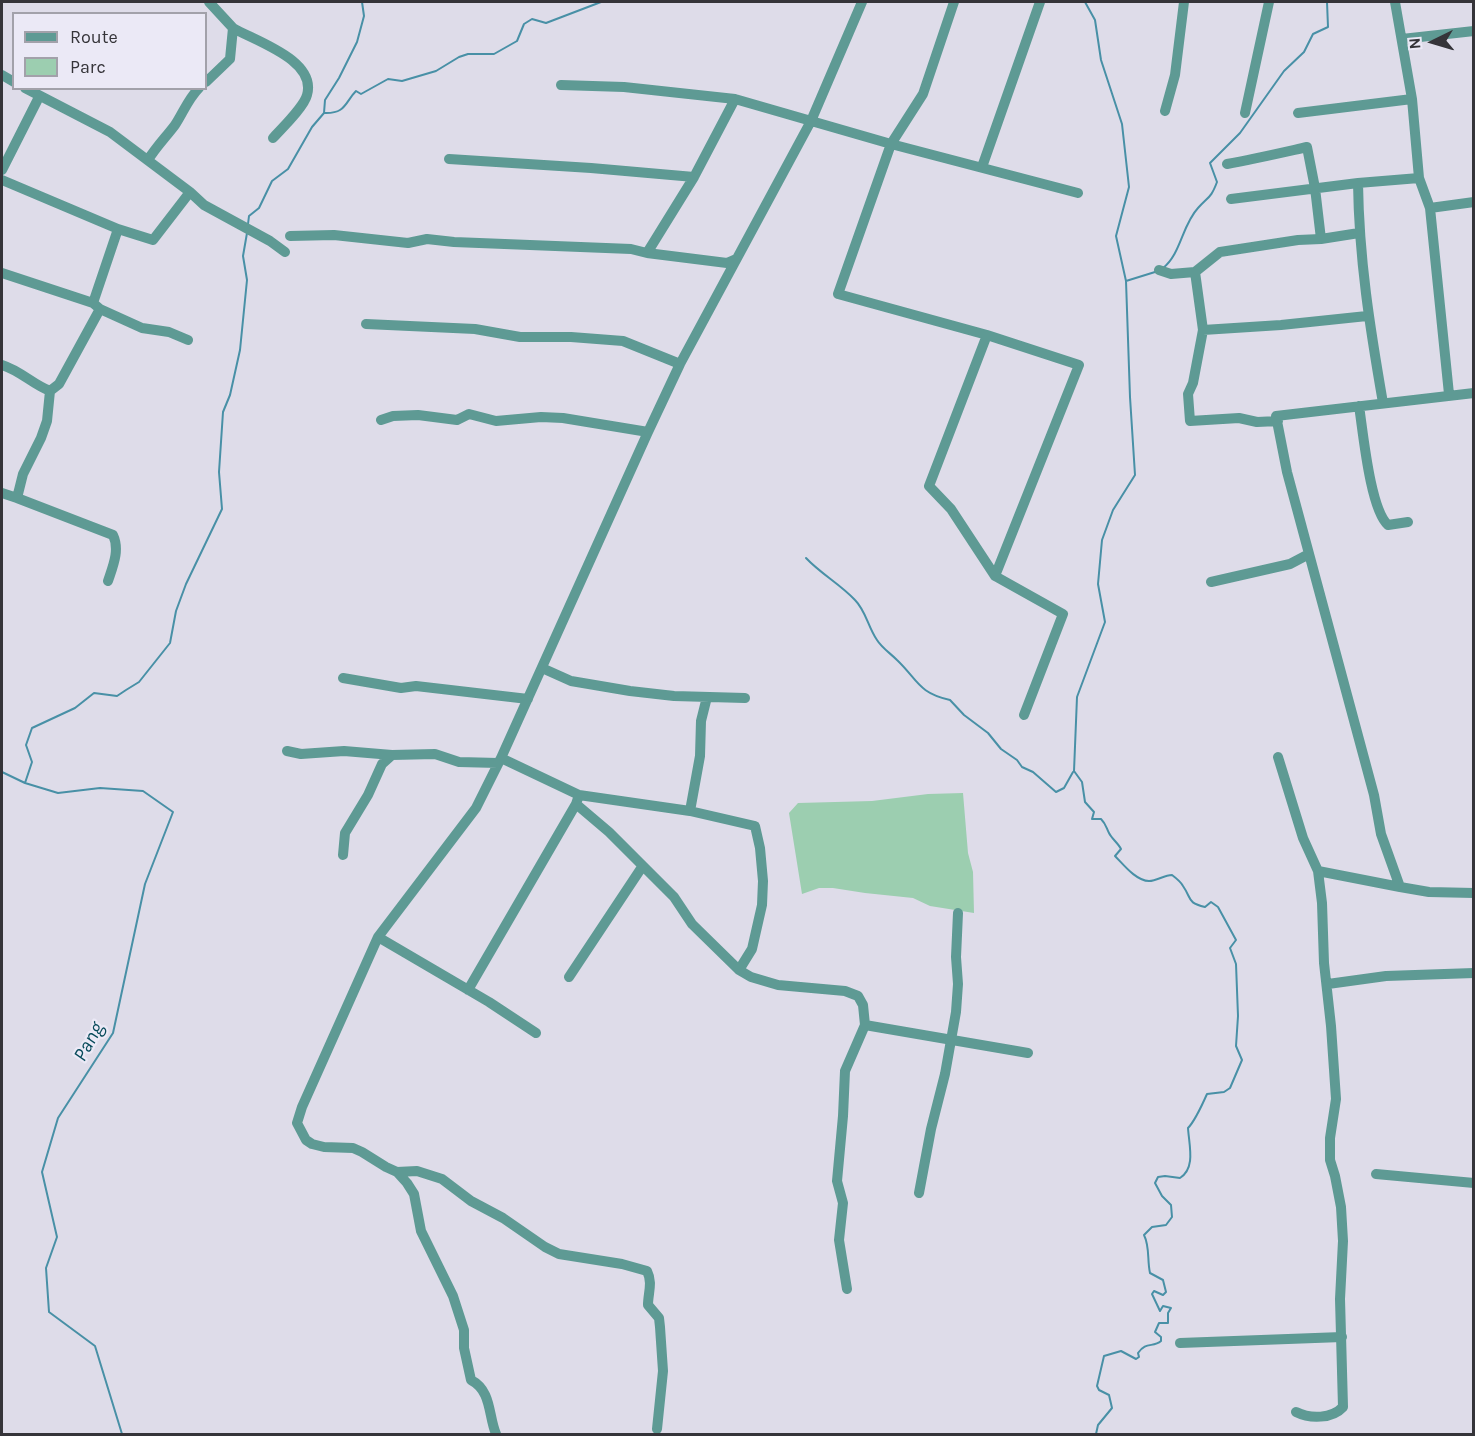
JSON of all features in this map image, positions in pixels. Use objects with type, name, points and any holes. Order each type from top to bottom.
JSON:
[{"type":"street","points":[[209,2],[233,28],[288,55],[306,78],[307,96],[273,138]]},
{"type":"street","points":[[495,1434],[486,1394],[479,1384],[471,1380],[464,1348],[464,1330],[453,1296],[421,1231],[414,1194],[397,1172],[353,1148],[324,1147],[312,1144],[302,1135],[297,1123],[302,1107],[378,937],[476,808],[680,364],[811,121],[862,2]]},
{"type":"street","points":[[954,2],[923,94],[891,144],[838,294],[987,335],[1079,365],[995,576]]},
{"type":"street","points":[[982,167],[1040,2]]},
{"type":"street","points":[[1165,111],[1175,75],[1184,2]]},
{"type":"street","points":[[1245,113],[1269,2]]},
{"type":"street","points":[[1395,2],[1412,99],[1419,178],[1430,208],[1449,394]]},
{"type":"street","points":[[207,81],[230,59],[233,28]]},
{"type":"street","points":[[1402,39],[1473,31]]},
{"type":"street","points":[[561,85],[624,87],[735,99],[891,144],[1078,193]]},
{"type":"street","points":[[28,90],[110,132],[204,205],[270,241],[285,252]]},
{"type":"street","points":[[148,160],[174,127],[197,90]]},
{"type":"street","points":[[2,170],[39,97]]},
{"type":"street","points":[[647,253],[694,177],[735,99]]},
{"type":"street","points":[[1298,113],[1412,99]]},
{"type":"street","points":[[1227,164],[1307,147],[1321,239]]},
{"type":"street","points":[[449,159],[559,165],[694,177]]},
{"type":"street","points":[[1231,199],[1358,183],[1419,178]]},
{"type":"street","points":[[2,180],[118,229],[153,240],[190,192]]},
{"type":"street","points":[[1358,183],[1359,233],[1367,315],[1383,403]]},
{"type":"street","points":[[1430,208],[1473,202]]},
{"type":"street","points":[[17,498],[23,474],[47,421],[50,391],[58,384],[97,306],[118,229]]},
{"type":"street","points":[[1159,270],[1171,274],[1195,272],[1220,252],[1359,233]]},
{"type":"street","points":[[290,236],[334,235],[408,243],[428,239],[631,249],[727,263],[736,259]]},
{"type":"street","points":[[1195,272],[1203,330],[1193,383],[1188,394],[1190,421],[1239,418],[1257,422],[1278,421]]},
{"type":"street","points":[[2,273],[97,306],[142,328],[169,332],[188,340]]},
{"type":"street","points":[[1203,330],[1281,325],[1367,315]]},
{"type":"street","points":[[366,324],[475,329],[520,337],[571,337],[623,341],[680,364]]},
{"type":"street","points":[[987,335],[929,486],[951,509],[995,576],[1063,614],[1024,715]]},
{"type":"street","points":[[2,365],[16,370],[39,387],[50,391]]},
{"type":"street","points":[[1400,887],[1381,834],[1374,795],[1287,472],[1276,416],[1473,393]]},
{"type":"street","points":[[1359,406],[1373,492],[1384,521],[1388,525],[1408,522]]},
{"type":"street","points":[[381,420],[393,416],[418,415],[457,420],[469,414],[496,421],[552,417],[648,432]]},
{"type":"street","points":[[2,493],[113,535],[117,543],[117,551],[108,581]]},
{"type":"street","points":[[1211,582],[1290,564],[1309,554]]},
{"type":"street","points":[[542,668],[571,681],[674,696],[745,698]]},
{"type":"street","points":[[342,678],[401,688],[416,686],[528,699]]},
{"type":"street","points":[[690,811],[700,756],[701,721],[707,697]]},
{"type":"street","points":[[288,751],[301,754],[344,751],[392,755],[435,754],[459,762],[500,760],[577,800],[674,897],[692,924],[739,970],[751,977],[778,984],[845,991],[858,996],[863,1005],[865,1025],[845,1071],[837,1181],[843,1203],[839,1240],[847,1289]]},
{"type":"street","points":[[343,855],[345,833],[368,795],[382,764],[392,755]]},
{"type":"street","points":[[1278,757],[1304,838],[1318,871],[1322,903],[1323,963],[1328,984],[1336,1099],[1330,1138],[1330,1160],[1341,1207],[1343,1241],[1340,1299],[1343,1407],[1332,1415],[1321,1417],[1296,1412]]},
{"type":"street","points":[[577,800],[690,811],[755,826],[763,881],[762,905],[752,949],[739,970]]},
{"type":"street","points":[[468,990],[577,800]]},
{"type":"street","points":[[569,977],[642,867]]},
{"type":"street","points":[[1318,871],[1429,892],[1473,893]]},
{"type":"street","points":[[919,1193],[956,1012],[958,913]]},
{"type":"street","points":[[378,937],[537,1033]]},
{"type":"street","points":[[1328,984],[1386,976],[1473,973]]},
{"type":"street","points":[[865,1025],[1028,1053]]},
{"type":"street","points":[[397,1172],[417,1171],[442,1179],[471,1201],[503,1218],[559,1254],[622,1263],[647,1271],[650,1277],[648,1305],[658,1318],[663,1371],[657,1429]]},
{"type":"street","points":[[1376,1174],[1473,1183]]},
{"type":"street","points":[[1180,1343],[1342,1336]]},
{"type":"green space","points":[[963,793],[968,853],[973,872],[974,913],[930,906],[913,898],[833,888],[819,888],[802,894],[789,813],[798,803],[872,801],[928,794]]},
{"type":"waterway","points":[[248,224],[249,216],[259,208],[272,181],[288,169],[312,127],[324,113],[325,100],[357,42],[364,16],[362,2]]},
{"type":"waterway","points":[[324,113],[337,112],[356,91],[361,94],[388,79],[402,81],[436,71],[468,54],[494,54],[517,41],[524,24],[532,19],[546,23],[601,2]]},
{"type":"waterway","points":[[1085,2],[1095,20],[1101,60],[1122,124],[1129,187],[1116,236],[1126,281],[1135,475],[1113,510],[1102,540],[1098,584],[1105,622],[1077,697],[1074,771],[1082,782],[1085,802],[1094,812],[1092,819],[1101,819],[1104,822],[1110,835],[1121,849],[1115,856],[1130,872],[1149,881],[1172,875],[1181,883],[1193,902],[1205,907],[1211,902],[1218,907],[1236,940],[1230,948],[1236,964],[1238,1016],[1236,1046],[1242,1060],[1230,1088],[1224,1092],[1207,1094],[1188,1128],[1190,1162],[1185,1174],[1180,1178],[1158,1177],[1155,1183],[1162,1196],[1171,1205],[1172,1217],[1166,1225],[1152,1227],[1144,1235],[1150,1273],[1163,1280],[1166,1292],[1163,1295],[1154,1291],[1152,1294],[1160,1311],[1163,1306],[1171,1308],[1168,1313],[1168,1323],[1159,1323],[1155,1332],[1161,1337],[1161,1341],[1141,1349],[1136,1359],[1121,1351],[1104,1356],[1097,1386],[1099,1390],[1109,1395],[1112,1408],[1098,1425],[1096,1434]]},
{"type":"waterway","points":[[1163,268],[1174,255],[1193,215],[1215,187],[1217,182],[1210,163],[1240,133],[1284,71],[1304,52],[1313,34],[1328,27],[1327,2]]},
{"type":"waterway","points":[[25,783],[32,762],[26,745],[32,728],[75,708],[94,693],[117,696],[139,682],[170,643],[176,611],[186,584],[222,509],[219,472],[223,412],[230,395],[240,350],[247,280],[243,256],[247,233]]},
{"type":"waterway","points":[[1126,281],[1155,272]]},
{"type":"waterway","points":[[806,558],[855,600],[879,643],[925,690],[950,700],[964,715],[988,733],[1001,749],[1056,792],[1064,788],[1073,772]]},
{"type":"waterway","name":"Pang","points":[[2,772],[25,783],[58,793],[100,788],[143,791],[173,812],[145,884],[113,1033],[58,1118],[42,1172],[57,1237],[46,1268],[49,1312],[95,1346],[122,1434]]}]
